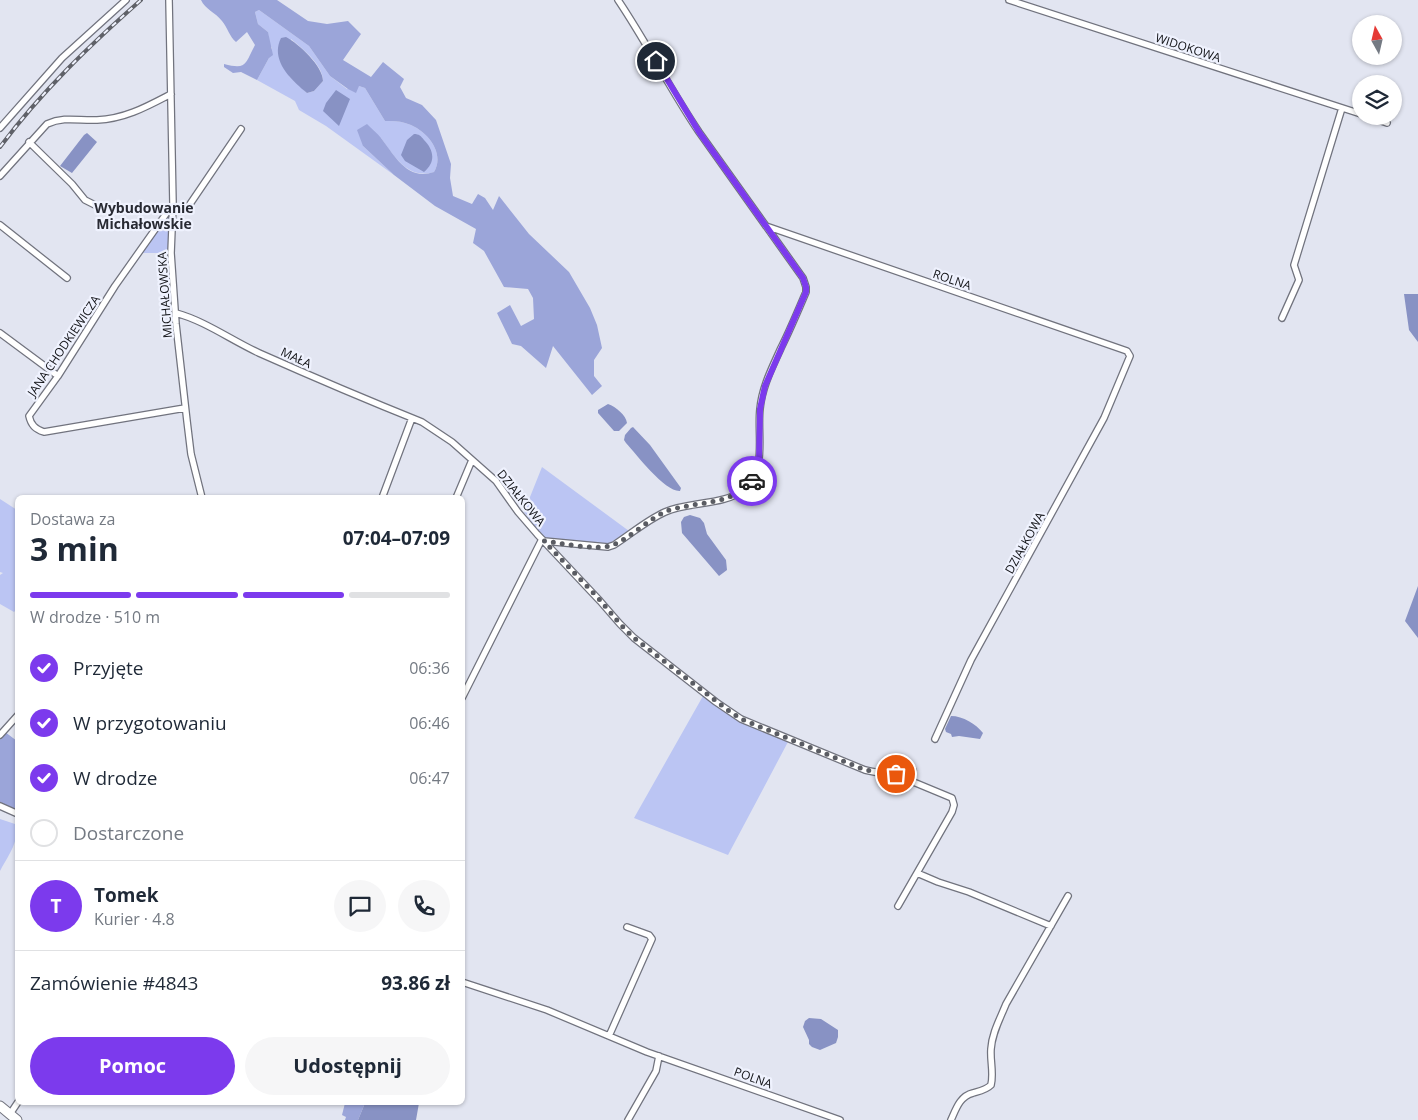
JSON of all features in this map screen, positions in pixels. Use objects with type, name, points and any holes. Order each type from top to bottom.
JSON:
[{"type":"street","points":[[0,128],[62,58],[126,0]]},
{"type":"street","name":"MICHAŁOWSKA","points":[[169,0],[171,252],[185,408],[191,454],[201,495]]},
{"type":"street","points":[[465,692],[543,540],[608,547],[666,512],[684,506],[704,504],[735,495],[746,488],[754,478],[759,463],[760,409],[765,386],[806,292],[803,278],[684,110],[638,29],[618,0]]},
{"type":"street","name":"WIDOKOWA","points":[[1010,0],[1352,111]]},
{"type":"street","points":[[0,176],[47,124],[57,119],[97,120],[122,117],[171,94]]},
{"type":"street","points":[[1282,318],[1299,280],[1294,265],[1342,108]]},
{"type":"street","points":[[188,207],[241,129]]},
{"type":"street","points":[[29,142],[72,184],[85,200],[107,211]]},
{"type":"street","name":"JANA CHODKIEWICZA","points":[[172,204],[115,286],[58,376],[29,416],[30,422],[35,429],[44,432],[185,408]]},
{"type":"street","points":[[0,225],[67,278]]},
{"type":"street","name":"ROLNA","points":[[766,226],[1127,351],[1130,356]]},
{"type":"street","name":"MAŁA","points":[[176,313],[191,318],[239,344],[317,379],[411,418]]},
{"type":"street","points":[[0,333],[58,376]]},
{"type":"street","name":"DZIAŁKOWA","points":[[935,739],[971,660],[1104,418],[1130,356]]},
{"type":"street","points":[[383,495],[411,418]]},
{"type":"street","name":"DZIAŁKOWA","points":[[411,418],[437,431],[496,481],[518,512],[620,624],[634,638],[716,702],[735,715],[865,770],[881,773],[905,773],[913,770]]},
{"type":"street","points":[[457,495],[472,460]]},
{"type":"street","points":[[0,735],[15,718]]},
{"type":"street","points":[[898,906],[952,812],[954,805],[952,798],[911,781],[905,773]]},
{"type":"street","points":[[0,806],[15,813]]},
{"type":"street","points":[[917,873],[1051,926]]},
{"type":"street","points":[[951,1120],[963,1098],[971,1093],[987,1089],[991,1085],[993,1066],[991,1050],[994,1033],[1006,1004],[1068,896]]},
{"type":"street","points":[[609,1036],[652,940],[649,935],[626,927]]},
{"type":"street","name":"POLNA","points":[[465,983],[547,1010],[659,1056],[840,1120]]},
{"type":"street","points":[[628,1120],[656,1071],[659,1056]]},
{"type":"street","points":[[0,1106],[13,1117],[17,1105]]},
{"type":"shaded area","points":[[201,0],[277,0],[308,21],[327,24],[348,21],[361,34],[343,60],[371,77],[383,62],[404,79],[400,87],[406,98],[422,105],[436,120],[451,164],[450,178],[453,196],[472,204],[478,194],[485,198],[493,210],[499,196],[529,234],[569,272],[590,308],[597,325],[602,348],[594,360],[594,376],[602,386],[592,395],[553,346],[546,368],[521,346],[512,344],[497,313],[510,305],[521,326],[534,319],[533,298],[528,289],[504,287],[484,251],[473,243],[476,229],[435,206],[394,175],[363,146],[357,130],[367,124],[403,165],[416,173],[425,174],[434,172],[437,164],[435,149],[426,135],[405,123],[385,121],[365,88],[359,86],[356,93],[330,76],[309,46],[259,10],[255,12],[258,24],[268,32],[273,55],[269,58],[257,80],[241,72],[233,73],[224,67],[224,64],[241,66],[247,61],[255,45],[247,32],[236,42],[222,21]]},
{"type":"shaded area","points":[[259,10],[309,46],[330,76],[347,89],[359,86],[365,88],[385,121],[405,123],[426,135],[432,142],[437,157],[434,172],[425,174],[409,170],[397,159],[381,138],[363,146],[394,175],[326,126],[299,110],[295,101],[257,80],[269,58],[272,48],[269,43],[268,32],[258,24],[255,12]],"holes":[[[291,39],[312,58],[320,69],[323,81],[314,91],[307,93],[289,76]]]},
{"type":"shaded area","points":[[286,37],[303,50],[319,69],[323,81],[314,91],[307,93],[294,82],[280,61],[278,46],[281,38]]},
{"type":"shaded area","points":[[336,90],[350,99],[339,126],[323,111],[326,103]]},
{"type":"shaded area","points":[[87,133],[97,142],[72,173],[60,166]]},
{"type":"shaded area","points":[[414,134],[422,137],[432,152],[432,160],[424,172],[405,161],[401,155],[407,140]]},
{"type":"shaded area","points":[[169,214],[170,253],[142,253]]},
{"type":"shaded area","points":[[1404,294],[1418,294],[1418,342],[1409,330]]},
{"type":"shaded area","points":[[608,404],[625,417],[627,423],[619,431],[614,431],[598,413],[598,410]]},
{"type":"shaded area","points":[[633,427],[650,445],[681,488],[680,491],[667,486],[659,479],[626,443],[624,440],[625,435]]},
{"type":"shaded area","points":[[542,467],[629,531],[608,544],[545,539],[524,512]]},
{"type":"shaded area","points":[[0,499],[15,509],[14,612],[0,604],[0,575],[3,573],[0,572]]},
{"type":"shaded area","points":[[690,515],[700,518],[704,523],[707,534],[726,560],[727,570],[719,576],[682,533],[681,522],[684,517]]},
{"type":"shaded area","points":[[1418,586],[1418,638],[1405,621]]},
{"type":"shaded area","points":[[703,696],[736,720],[789,740],[728,855],[634,818]]},
{"type":"shaded area","points":[[951,716],[965,719],[977,727],[983,733],[980,739],[952,737],[945,729]]},
{"type":"shaded area","points":[[5,732],[15,740],[15,811],[0,802],[0,737]]},
{"type":"shaded area","points":[[0,819],[15,824],[15,842],[0,871]]},
{"type":"shaded area","points":[[809,1018],[821,1019],[838,1030],[836,1043],[820,1050],[812,1047],[809,1044],[803,1027],[805,1021]]},
{"type":"shaded area","points":[[344,1105],[364,1105],[358,1120],[345,1120],[346,1117],[342,1115]]},
{"type":"shaded area","points":[[364,1105],[419,1105],[416,1120],[358,1120]]},
{"type":"railway","points":[[0,147],[49,88],[103,34],[141,0]]},
{"type":"way so far","points":[[752,481],[746,488],[735,495],[704,504],[684,506],[666,512],[608,547],[544,541],[634,638],[716,702],[741,719],[865,770],[896,774]]},
{"type":"district","name":"Wybudowanie Michałowskie","points":[[144,216]]},
{"type":"route","points":[[656,61],[684,110],[803,278],[806,287],[806,292],[765,386],[760,409],[759,463],[752,481]]}]
